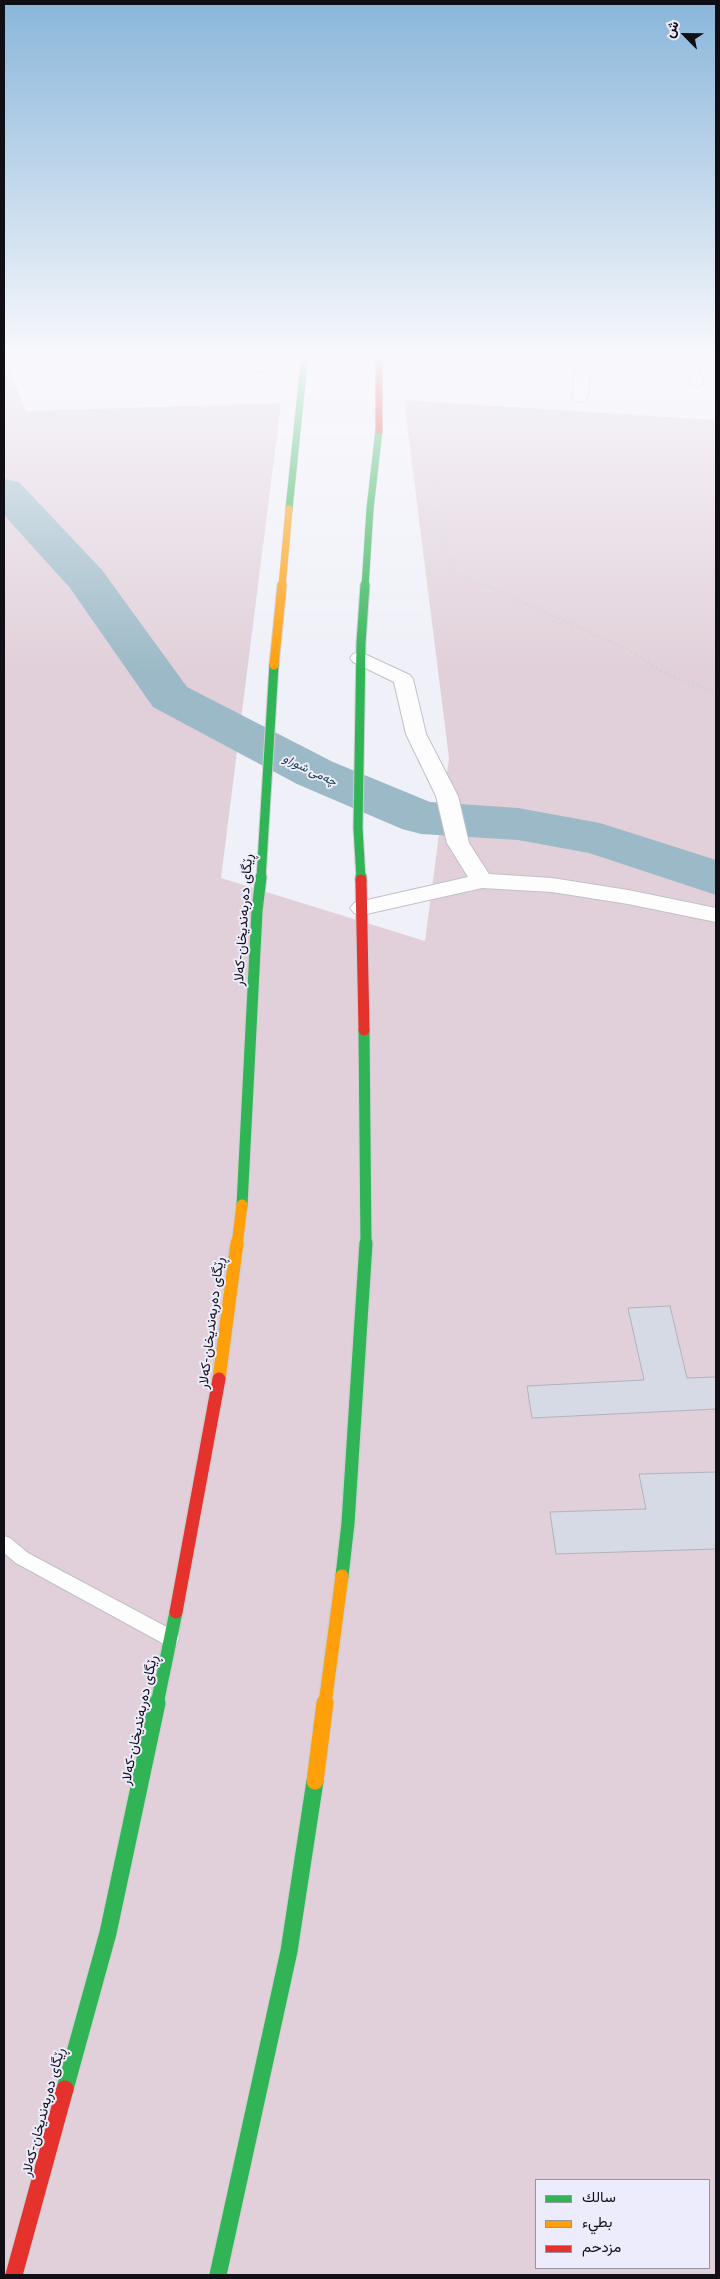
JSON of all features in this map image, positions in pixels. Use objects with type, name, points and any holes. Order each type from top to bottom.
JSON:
[{"type":"highway","name":"ڕێگای دەربەندیخان-کەلار","points":[[14,2275],[108,1932],[171,1639],[216,1403],[240,1213],[257,911],[263,864],[274,643],[294,459]]},
{"type":"highway","points":[[218,2275],[289,1951],[322,1738],[348,1523],[367,1233],[362,908],[358,828],[359,726],[360,658],[370,509],[376,459]]},
{"type":"street","points":[[360,658],[403,679],[416,734],[447,796],[458,843],[482,881]]},
{"type":"street","points":[[362,908],[482,881],[552,885],[628,896],[716,914]]},
{"type":"lane","points":[[4,1543],[22,1558],[171,1639]]},
{"type":"path","points":[[443,459],[435,479],[437,524],[454,573],[523,600],[629,650],[666,674],[716,692]]},
{"type":"shaded area","points":[[4,459],[274,459],[221,878],[425,941],[449,758],[411,459],[716,459],[716,2275],[4,2275]]},
{"type":"building","points":[[670,1306],[687,1378],[716,1377],[716,1409],[532,1418],[527,1386],[644,1380],[628,1308]]},
{"type":"building","points":[[716,1472],[716,1549],[556,1554],[550,1512],[646,1509],[639,1474]]},
{"type":"waterway","name":"چەمی شوراو","points":[[4,491],[86,579],[170,697],[315,773],[421,818],[518,824],[600,839],[716,878]]},
{"type":"traffic: fast","points":[[289,509],[294,459]]},
{"type":"traffic: fast","points":[[361,880],[358,828],[361,643],[370,509],[376,459]]},
{"type":"traffic: fast","points":[[242,1205],[257,911],[263,864],[274,665]]},
{"type":"traffic: fast","points":[[342,1576],[348,1523],[367,1233],[364,1030]]},
{"type":"traffic: fast","points":[[65,2089],[108,1933],[176,1612]]},
{"type":"traffic: fast","points":[[218,2275],[289,1951],[315,1781]]},
{"type":"traffic: slow","points":[[274,665],[289,509]]},
{"type":"traffic: slow","points":[[219,1379],[242,1205]]},
{"type":"traffic: slow","points":[[315,1781],[342,1576]]},
{"type":"traffic: jam","points":[[361,880],[364,1030]]},
{"type":"traffic: jam","points":[[176,1612],[219,1379]]},
{"type":"traffic: jam","points":[[14,2275],[65,2089]]}]
